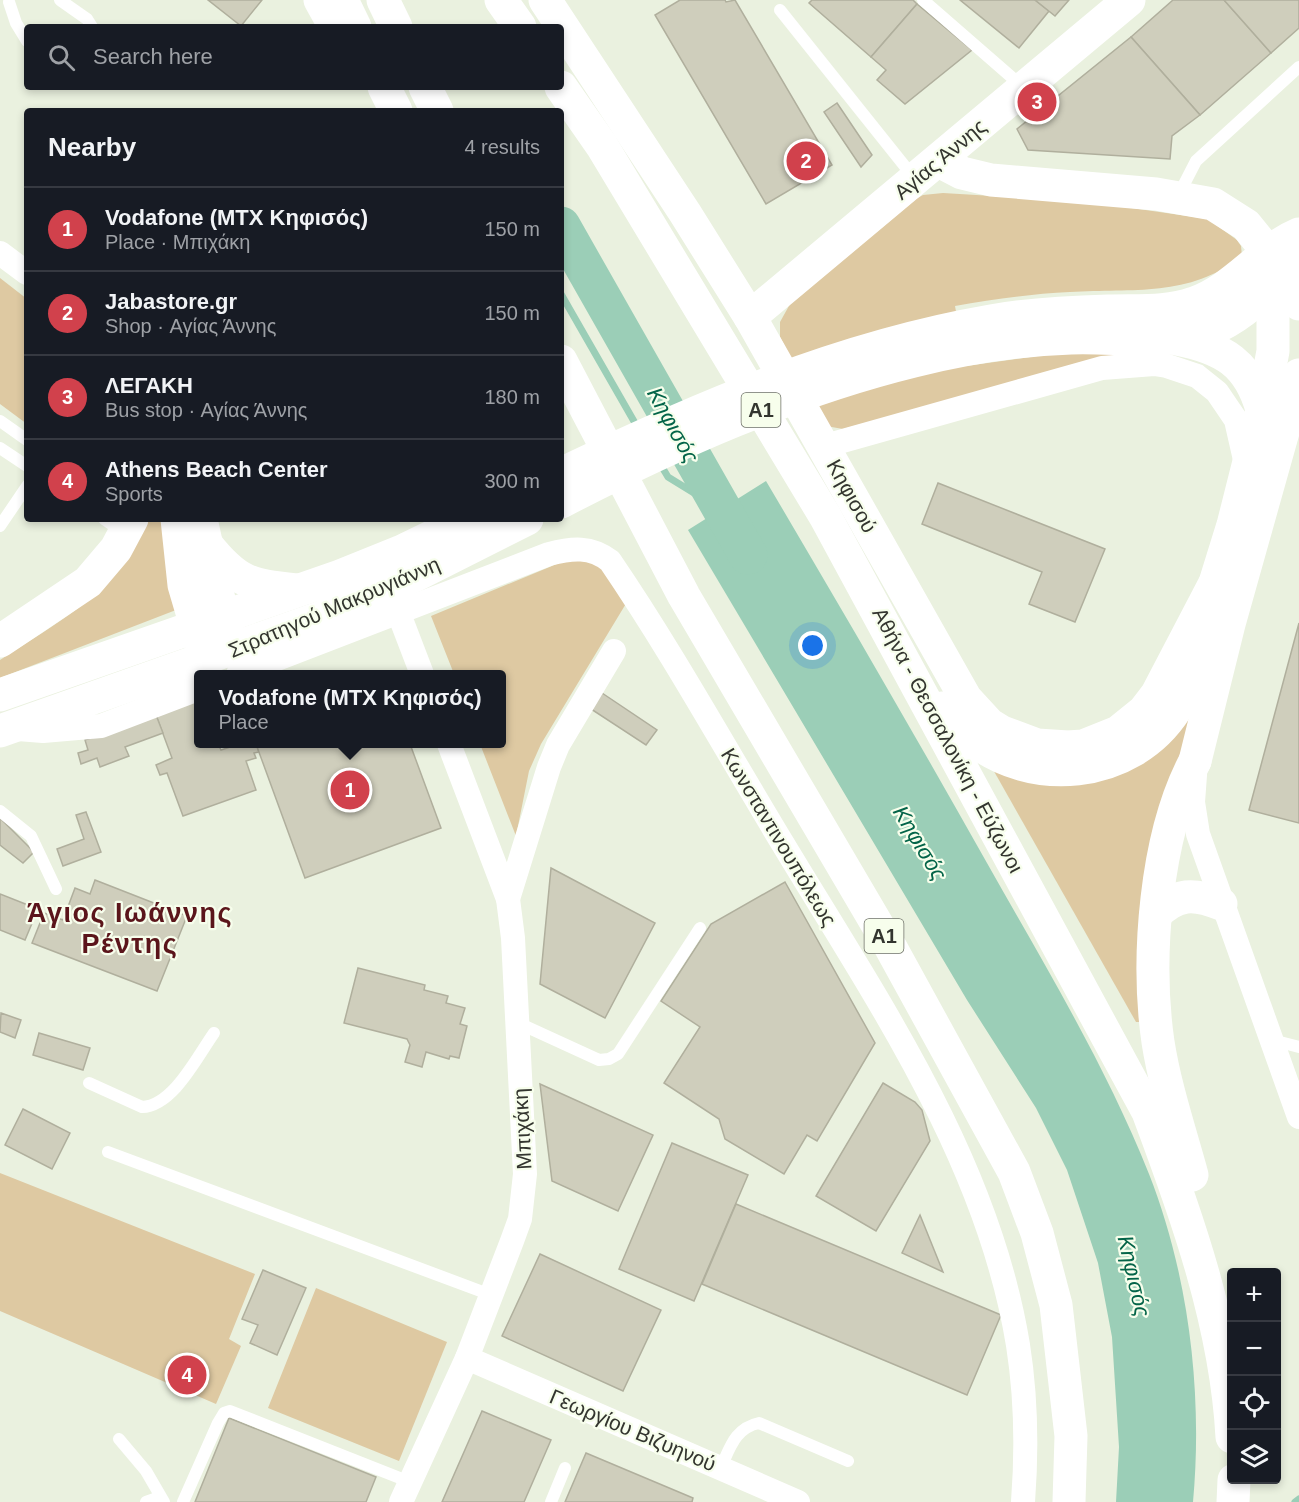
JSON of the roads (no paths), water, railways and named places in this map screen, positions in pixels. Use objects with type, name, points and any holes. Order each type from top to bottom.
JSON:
[{"type":"main road","points":[[320,0],[333,24]]},
{"type":"main road","points":[[342,0],[354,24]]},
{"type":"main road","points":[[383,0],[395,24]]},
{"type":"main road","points":[[501,0],[518,24]]},
{"type":"main road","name":"Κηφισού","points":[[545,0],[561,24]]},
{"type":"main road","name":"Αγίας Άννης","points":[[750,317],[1130,0]]},
{"type":"main road","name":"Κηφισού","points":[[564,29],[679,203],[750,317],[966,699],[989,724],[1019,740],[1047,746],[1083,746],[1118,732],[1157,694],[1215,583]]},
{"type":"main road","points":[[370,90],[379,108]]},
{"type":"main road","points":[[386,90],[394,108]]},
{"type":"main road","points":[[426,90],[436,108]]},
{"type":"main road","name":"Αθήνα - Θεσσαλονίκη - Εύζωνοι","points":[[563,90],[602,146],[825,516],[915,678],[1148,1112],[1177,1189],[1201,1272],[1224,1362],[1231,1430]]},
{"type":"main road","points":[[927,170],[962,173],[991,180],[1178,197],[1213,204],[1236,216],[1280,268],[1299,303]]},
{"type":"main road","points":[[564,473],[652,431],[810,367],[908,338],[961,339],[995,343],[1175,338],[1210,330],[1243,314],[1280,268],[1299,234]]},
{"type":"main road","points":[[564,501],[662,453],[819,389],[905,364],[961,339],[1043,315],[1180,307],[1280,268]]},
{"type":"main road","points":[[915,678],[967,736],[1004,758],[1034,768],[1060,770],[1095,766],[1116,760],[1143,744],[1167,722],[1178,706],[1198,654],[1262,410],[1274,342],[1280,268]]},
{"type":"main road","points":[[1175,338],[1224,354],[1239,365],[1253,385],[1262,410]]},
{"type":"main road","name":"Α1","points":[[564,367],[614,467],[684,596],[891,948],[1014,1172],[1037,1233],[1056,1305],[1071,1436],[1069,1502]]},
{"type":"main road","points":[[1201,1272],[1193,1180],[1158,1042],[1154,991],[1156,914],[1172,826],[1184,784],[1195,761],[1229,624],[1299,375]]},
{"type":"main road","points":[[564,417],[614,467]]},
{"type":"main road","points":[[177,522],[184,585],[209,620]]},
{"type":"main road","name":"Στρατηγού Μακρυγιάννη","points":[[219,669],[346,590],[402,551],[462,522]]},
{"type":"main road","name":"Στρατηγού Μακρυγιάννη","points":[[0,695],[298,590],[346,590],[519,522]]},
{"type":"main road","points":[[0,640],[88,582],[103,567],[120,524]]},
{"type":"main road","points":[[204,532],[209,620],[219,669]]},
{"type":"main road","points":[[204,532],[230,570],[254,585],[298,590]]},
{"type":"main road","name":"Στρατηγού Μακρυγιάννη","points":[[5,730],[194,676]]},
{"type":"main road","points":[[1156,914],[1174,899],[1184,896],[1200,897],[1221,904]]},
{"type":"main road","points":[[1051,1502],[1057,1464],[1071,1436]]},
{"type":"main road","points":[[1233,1484],[1233,1502]]},
{"type":"street","points":[[0,253],[24,271]]},
{"type":"street","points":[[825,446],[1102,368],[1154,364],[1197,376],[1217,392],[1236,420],[1247,469]]},
{"type":"street","name":"Κωνσταντινουπόλεως","points":[[219,669],[399,614],[560,551],[587,549],[600,553],[610,561],[908,1052],[947,1128],[995,1252],[1012,1312],[1023,1397],[1025,1458],[1023,1502]]},
{"type":"street","points":[[399,614],[420,670]]},
{"type":"street","points":[[508,899],[558,745],[614,651]]},
{"type":"street","name":"Μπιχάκη","points":[[405,1492],[467,1358],[520,1220],[524,1197],[525,1174],[513,938],[508,899],[450,748]]},
{"type":"street","points":[[1195,761],[1193,802],[1196,826],[1221,904],[1299,1118]]},
{"type":"street","name":"Γεωργίου Βιζυηνού","points":[[467,1358],[798,1502]]},
{"type":"lane","points":[[60,0],[87,18],[90,24]]},
{"type":"lane","points":[[924,0],[1024,88]]},
{"type":"lane","points":[[7,3],[24,36]]},
{"type":"lane","points":[[780,10],[927,170]]},
{"type":"lane","points":[[1178,197],[1196,161],[1299,67]]},
{"type":"lane","points":[[0,421],[24,438]]},
{"type":"lane","points":[[0,448],[24,464]]},
{"type":"lane","points":[[0,526],[24,490]]},
{"type":"lane","points":[[0,811],[31,836],[56,889]]},
{"type":"lane","points":[[516,1022],[599,1060],[609,1059],[618,1054],[700,928]]},
{"type":"lane","points":[[89,1083],[142,1107],[151,1107],[168,1097],[214,1033]]},
{"type":"lane","points":[[1270,1040],[1299,1047]]},
{"type":"lane","points":[[108,1152],[491,1295]]},
{"type":"lane","points":[[183,1502],[218,1423],[224,1413],[230,1411],[405,1492]]},
{"type":"lane","points":[[721,1467],[736,1436],[746,1426],[759,1424],[848,1461]]},
{"type":"lane","points":[[119,1439],[146,1471],[162,1500],[147,1502]]},
{"type":"lane","points":[[551,1502],[565,1468]]},
{"type":"water","points":[[766,481],[1052,977],[1114,1094],[1149,1174],[1174,1253],[1190,1335],[1196,1419],[1193,1502],[1116,1502],[1119,1447],[1112,1337],[1098,1263],[1067,1170],[1036,1108],[967,1000],[688,530]]},
{"type":"waterway","name":"Κηφισός","points":[[564,231],[748,555]]},
{"type":"waterway","points":[[564,299],[639,430]]},
{"type":"waterway","points":[[659,462],[668,477],[720,509]]},
{"type":"waterway","points":[[1295,1502],[1299,1499]]},
{"type":"place","name":"ΛΕΓΑΚΗ","points":[[1037,102]]},
{"type":"place","name":"Jabastore.gr","points":[[806,161]]},
{"type":"place","name":"Vodafone (MTX Κηφισός)","points":[[350,790]]},
{"type":"place","name":"Athens Beach Center","points":[[187,1375]]},
{"type":"district","name":"Άγιος Ιωάννης Ρέντης","points":[[130,928]]}]
